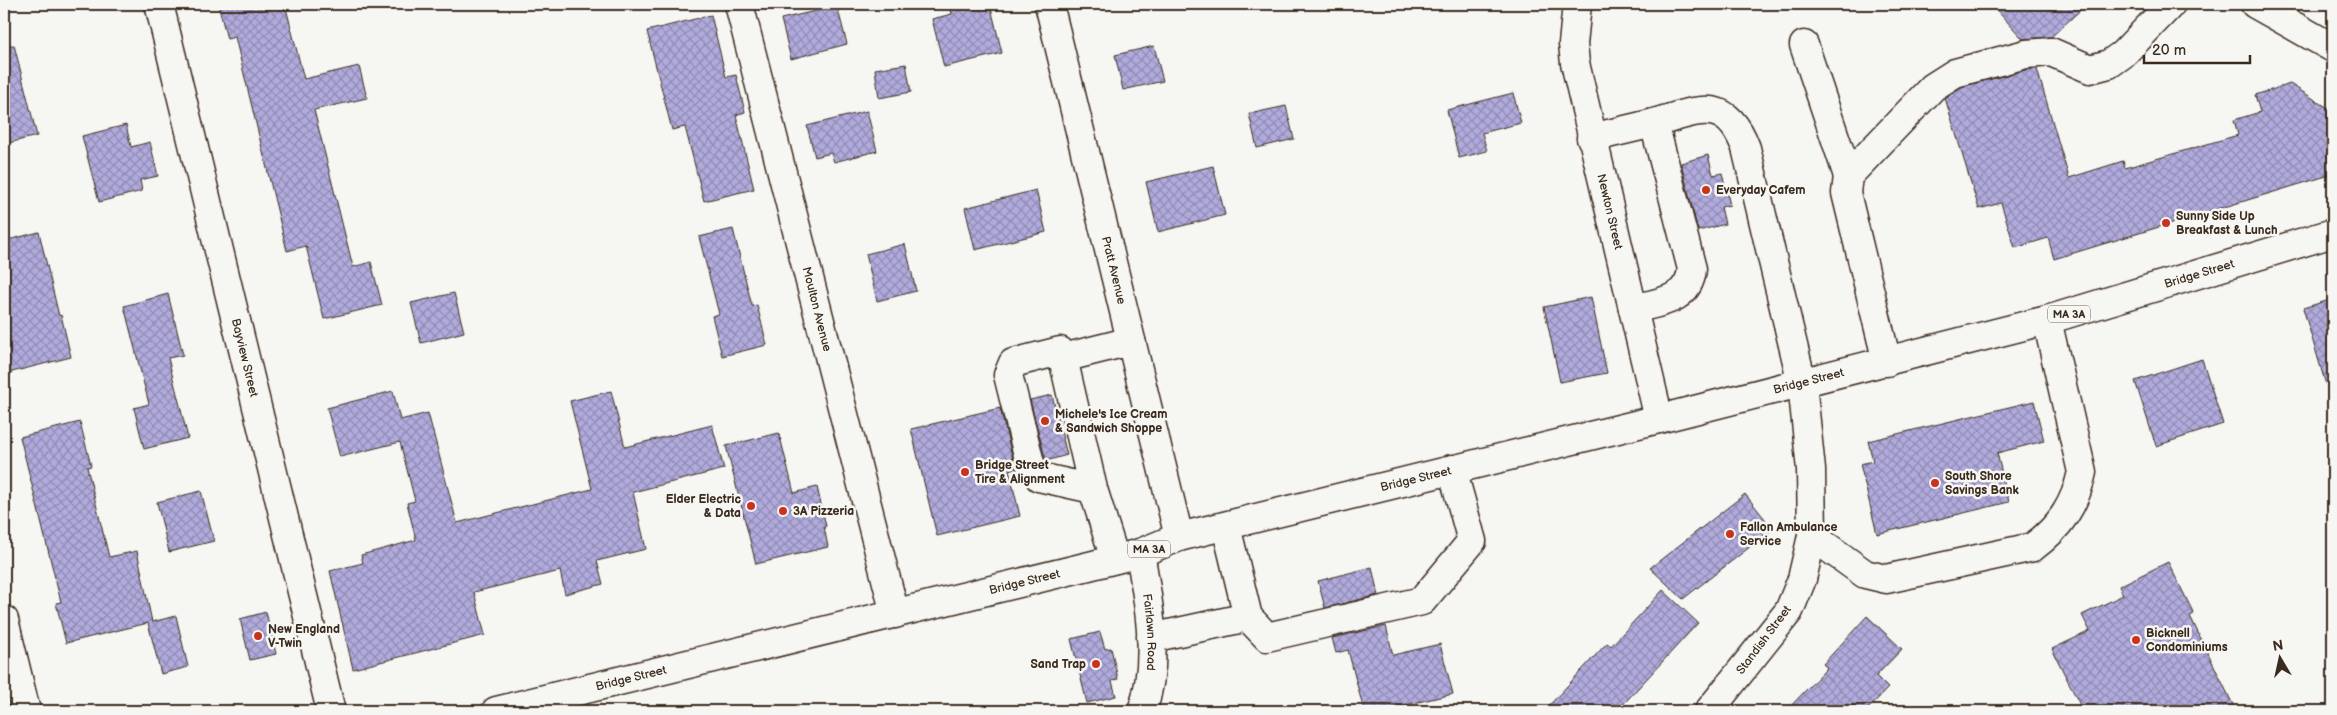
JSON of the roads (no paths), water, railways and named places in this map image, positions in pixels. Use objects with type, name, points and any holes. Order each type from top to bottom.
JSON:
[{"type":"street","name":"Bayview Street","points":[[159,4],[331,711]]},
{"type":"street","name":"Moulton Avenue","points":[[738,4],[895,614]]},
{"type":"street","name":"Pratt Avenue","points":[[1049,4],[1179,537]]},
{"type":"street","points":[[1562,4],[1573,44]]},
{"type":"street","name":"Newton Street","points":[[1577,4],[1573,44],[1591,138],[1660,419]]},
{"type":"street","points":[[1848,176],[1933,87],[1955,73],[2026,54],[2051,52],[2090,68],[2109,64],[2123,54],[2171,4]]},
{"type":"street","points":[[2255,4],[2333,48]]},
{"type":"street","points":[[1804,45],[1848,176],[1846,193],[1887,362]]},
{"type":"street","name":"Standish Street","points":[[1591,138],[1705,109],[1718,112],[1740,132],[1746,148],[1802,383],[1811,470],[1812,536],[1802,579],[1789,611],[1709,711]]},
{"type":"street","points":[[1633,309],[1674,297],[1684,292],[1691,282],[1692,270],[1654,123]]},
{"type":"street","name":"Bridge Street","points":[[496,711],[1127,556],[1179,537],[1887,362],[2047,320],[2333,233]]},
{"type":"street","points":[[1812,536],[1865,574],[1886,579],[2033,547],[2053,532],[2078,494],[2082,472],[2047,320]]},
{"type":"street","points":[[1092,489],[1039,477],[1031,468],[1008,375],[1013,363],[1060,351],[1063,358],[1130,341]]},
{"type":"street","name":"Fairlawn Road","points":[[1063,358],[1092,489],[1127,556],[1150,620],[1152,663],[1142,711]]},
{"type":"street","points":[[1226,526],[1248,617],[1267,637],[1422,601],[1472,541],[1452,469]]},
{"type":"street","points":[[1151,638],[1248,617]]},
{"type":"street","points":[[4,620],[26,711]]},
{"type":"place","name":"Everyday Cafem","points":[[1706,190]]},
{"type":"place","name":"Sunny Side Up Breakfast & Lunch","points":[[2166,223]]},
{"type":"place","name":"Michele's Ice Cream & Sandwich Shoppe","points":[[1045,421]]},
{"type":"place","name":"Bridge Street Tire & Alignment","points":[[965,472]]},
{"type":"place","name":"South Shore Savings Bank","points":[[1935,483]]},
{"type":"place","name":"Elder Electric & Data","points":[[751,506]]},
{"type":"place","name":"3A Pizzeria","points":[[783,511]]},
{"type":"place","name":"Fallon Ambulance Service","points":[[1730,534]]},
{"type":"place","name":"New England V-Twin","points":[[258,636]]},
{"type":"place","name":"Bicknell Condominiums","points":[[2136,640]]},
{"type":"place","name":"Sand Trap","points":[[1096,664]]}]
